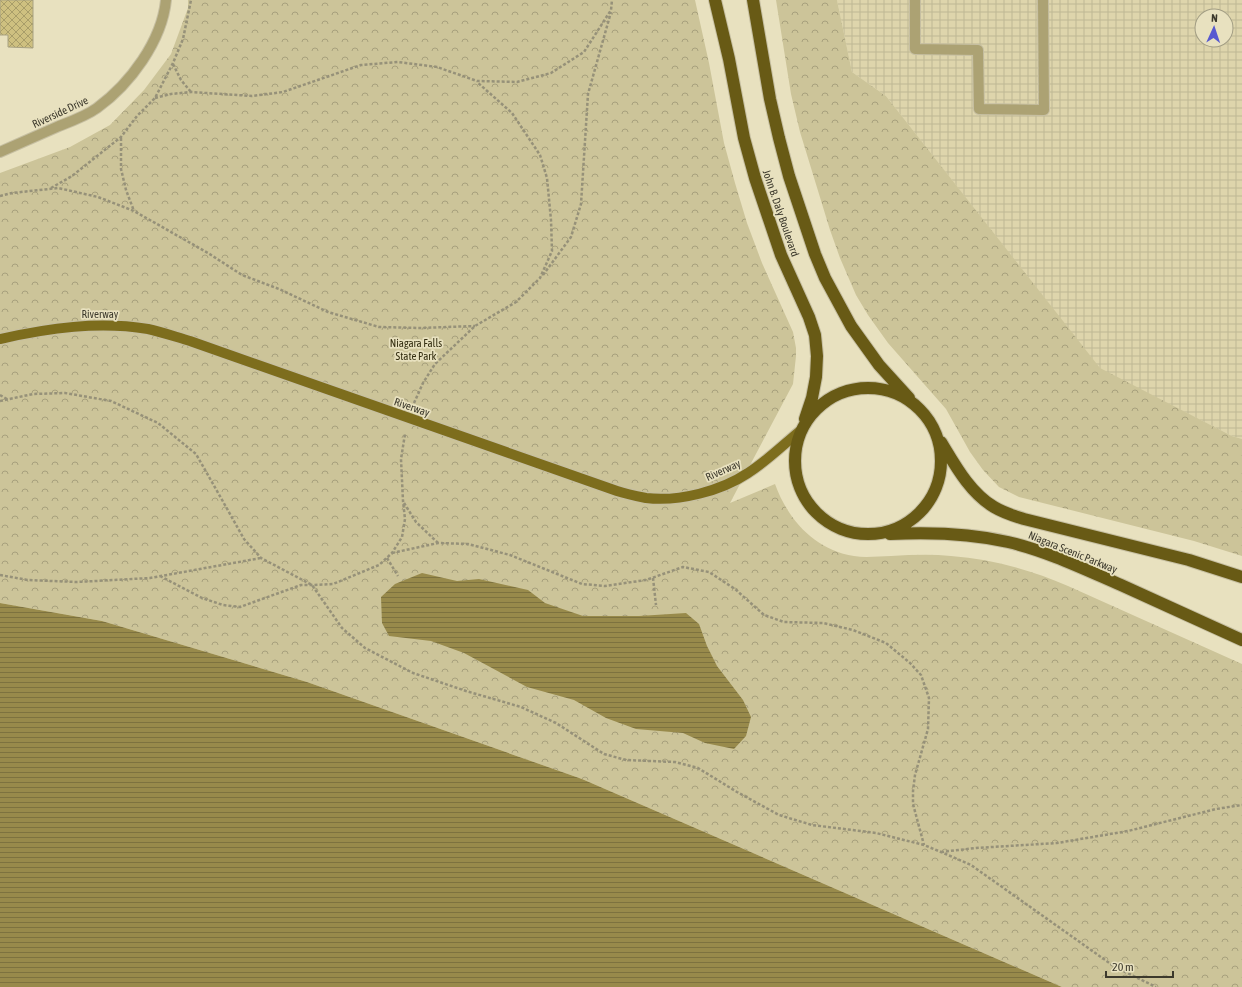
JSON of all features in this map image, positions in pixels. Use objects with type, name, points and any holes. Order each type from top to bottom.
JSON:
[{"type":"highway","name":"John B. Daly Boulevard","points":[[715,0],[730,59],[744,138],[756,184],[781,255],[809,317],[815,335],[817,356],[816,377],[809,407],[795,448],[795,469],[800,488],[810,505],[828,522],[847,531],[858,534],[883,534]]},
{"type":"highway","name":"John B. Daly Boulevard","points":[[754,0],[770,98],[779,138],[789,176],[815,254],[851,326],[879,365],[924,413],[933,427]]},
{"type":"highway","points":[[801,430],[810,416],[824,404],[859,390],[878,390],[889,392],[907,399],[915,405]]},
{"type":"highway","points":[[883,534],[908,522],[924,505],[933,491],[939,474],[941,454],[937,436],[933,427]]},
{"type":"highway","name":"Niagara Scenic Parkway","points":[[933,427],[953,462],[967,482],[981,498],[1003,512],[1030,521],[1189,560],[1242,577]]},
{"type":"highway","name":"Niagara Scenic Parkway","points":[[883,534],[935,532],[959,534],[989,538],[1024,546],[1077,566],[1242,640]]},
{"type":"main road","name":"Riverway","points":[[0,339],[45,330],[108,325],[149,330],[190,340],[616,491],[647,498],[675,498],[701,493],[726,485],[753,470],[801,430]]},
{"type":"street","name":"Riverside Drive","points":[[0,152],[78,118],[96,108],[115,93],[132,75],[145,57],[165,11],[166,0]]},
{"type":"street","points":[[915,0],[915,49],[978,50],[979,109],[1044,110],[1043,0]]},
{"type":"path","points":[[49,189],[72,176],[121,138],[137,116],[155,98],[173,63],[183,39],[191,0]]},
{"type":"path","points":[[412,407],[423,382],[435,364],[475,326],[516,302],[540,278],[571,237],[581,204],[588,94],[611,10],[612,0]]},
{"type":"path","points":[[155,98],[171,94],[191,92],[252,96],[283,92],[361,65],[398,62],[437,67],[477,81],[517,82],[551,72],[584,52],[611,10]]},
{"type":"path","points":[[173,63],[181,80],[191,92]]},
{"type":"path","points":[[477,81],[512,112],[540,154],[547,178],[552,243],[552,251],[540,278]]},
{"type":"path","points":[[121,138],[121,169],[126,190],[134,211]]},
{"type":"path","points":[[0,196],[12,193],[58,188],[98,197],[134,211],[208,252],[242,275],[279,289],[328,312],[379,327],[420,328],[475,326]]},
{"type":"path","points":[[0,401],[33,394],[65,393],[111,401],[158,423],[196,454],[244,540],[261,558],[312,586],[342,628],[365,648],[413,673],[466,691],[521,707],[556,723],[604,754],[626,760],[675,762],[698,768],[779,815],[812,824],[876,834],[924,845],[941,852],[971,865],[1114,967],[1156,987]]},
{"type":"path","points":[[0,396],[8,399]]},
{"type":"path","points":[[160,576],[202,598],[223,605],[240,607],[301,585],[312,586],[333,584],[379,565],[392,553],[402,537],[405,519],[401,459],[406,430]]},
{"type":"path","points":[[403,501],[416,522],[438,543]]},
{"type":"path","points":[[392,553],[438,543],[468,544],[510,555],[582,584],[605,586],[653,578],[683,567],[709,572],[735,589],[764,615],[784,622],[823,623],[853,630],[886,644],[910,663],[921,675],[930,698],[928,729],[915,775],[913,791],[913,804],[924,845]]},
{"type":"path","points":[[0,575],[28,580],[76,582],[150,578],[261,558]]},
{"type":"path","points":[[387,558],[398,576]]},
{"type":"path","points":[[653,578],[656,605]]},
{"type":"path","points":[[941,852],[976,848],[1057,843],[1128,831],[1216,808],[1242,805]]},
{"type":"shaded area","points":[[837,0],[1242,0],[1242,439],[1232,436],[1100,369],[886,96],[852,72]]},
{"type":"shaded area","points":[[422,573],[457,581],[479,579],[528,590],[545,603],[583,616],[639,616],[686,613],[699,624],[707,646],[717,666],[743,700],[751,717],[746,736],[734,749],[705,743],[683,733],[636,729],[606,718],[574,700],[527,687],[464,653],[431,641],[389,636],[382,623],[381,597],[395,584]]},
{"type":"shaded area","points":[[0,603],[102,621],[307,682],[582,779],[1062,987],[0,987]]},
{"type":"green space","name":"Niagara Falls State Park","points":[[188,0],[695,0],[724,143],[735,183],[747,223],[762,263],[793,332],[796,348],[793,384],[730,503],[775,484],[787,510],[795,521],[815,540],[840,553],[863,557],[944,555],[966,557],[1026,570],[1068,586],[1242,664],[1242,987],[1062,987],[582,779],[307,682],[102,621],[0,603],[0,173],[70,147],[110,125],[144,90],[171,54],[188,8]]},
{"type":"green space","points":[[776,0],[837,0],[852,72],[886,96],[1100,368],[1232,436],[1242,439],[1242,556],[1194,541],[1019,497],[999,487],[983,470],[970,452],[946,409],[888,343],[856,295],[830,230],[800,132],[791,94]]},
{"type":"building","points":[[0,0],[33,0],[33,48],[8,47],[8,35],[0,35]]}]
